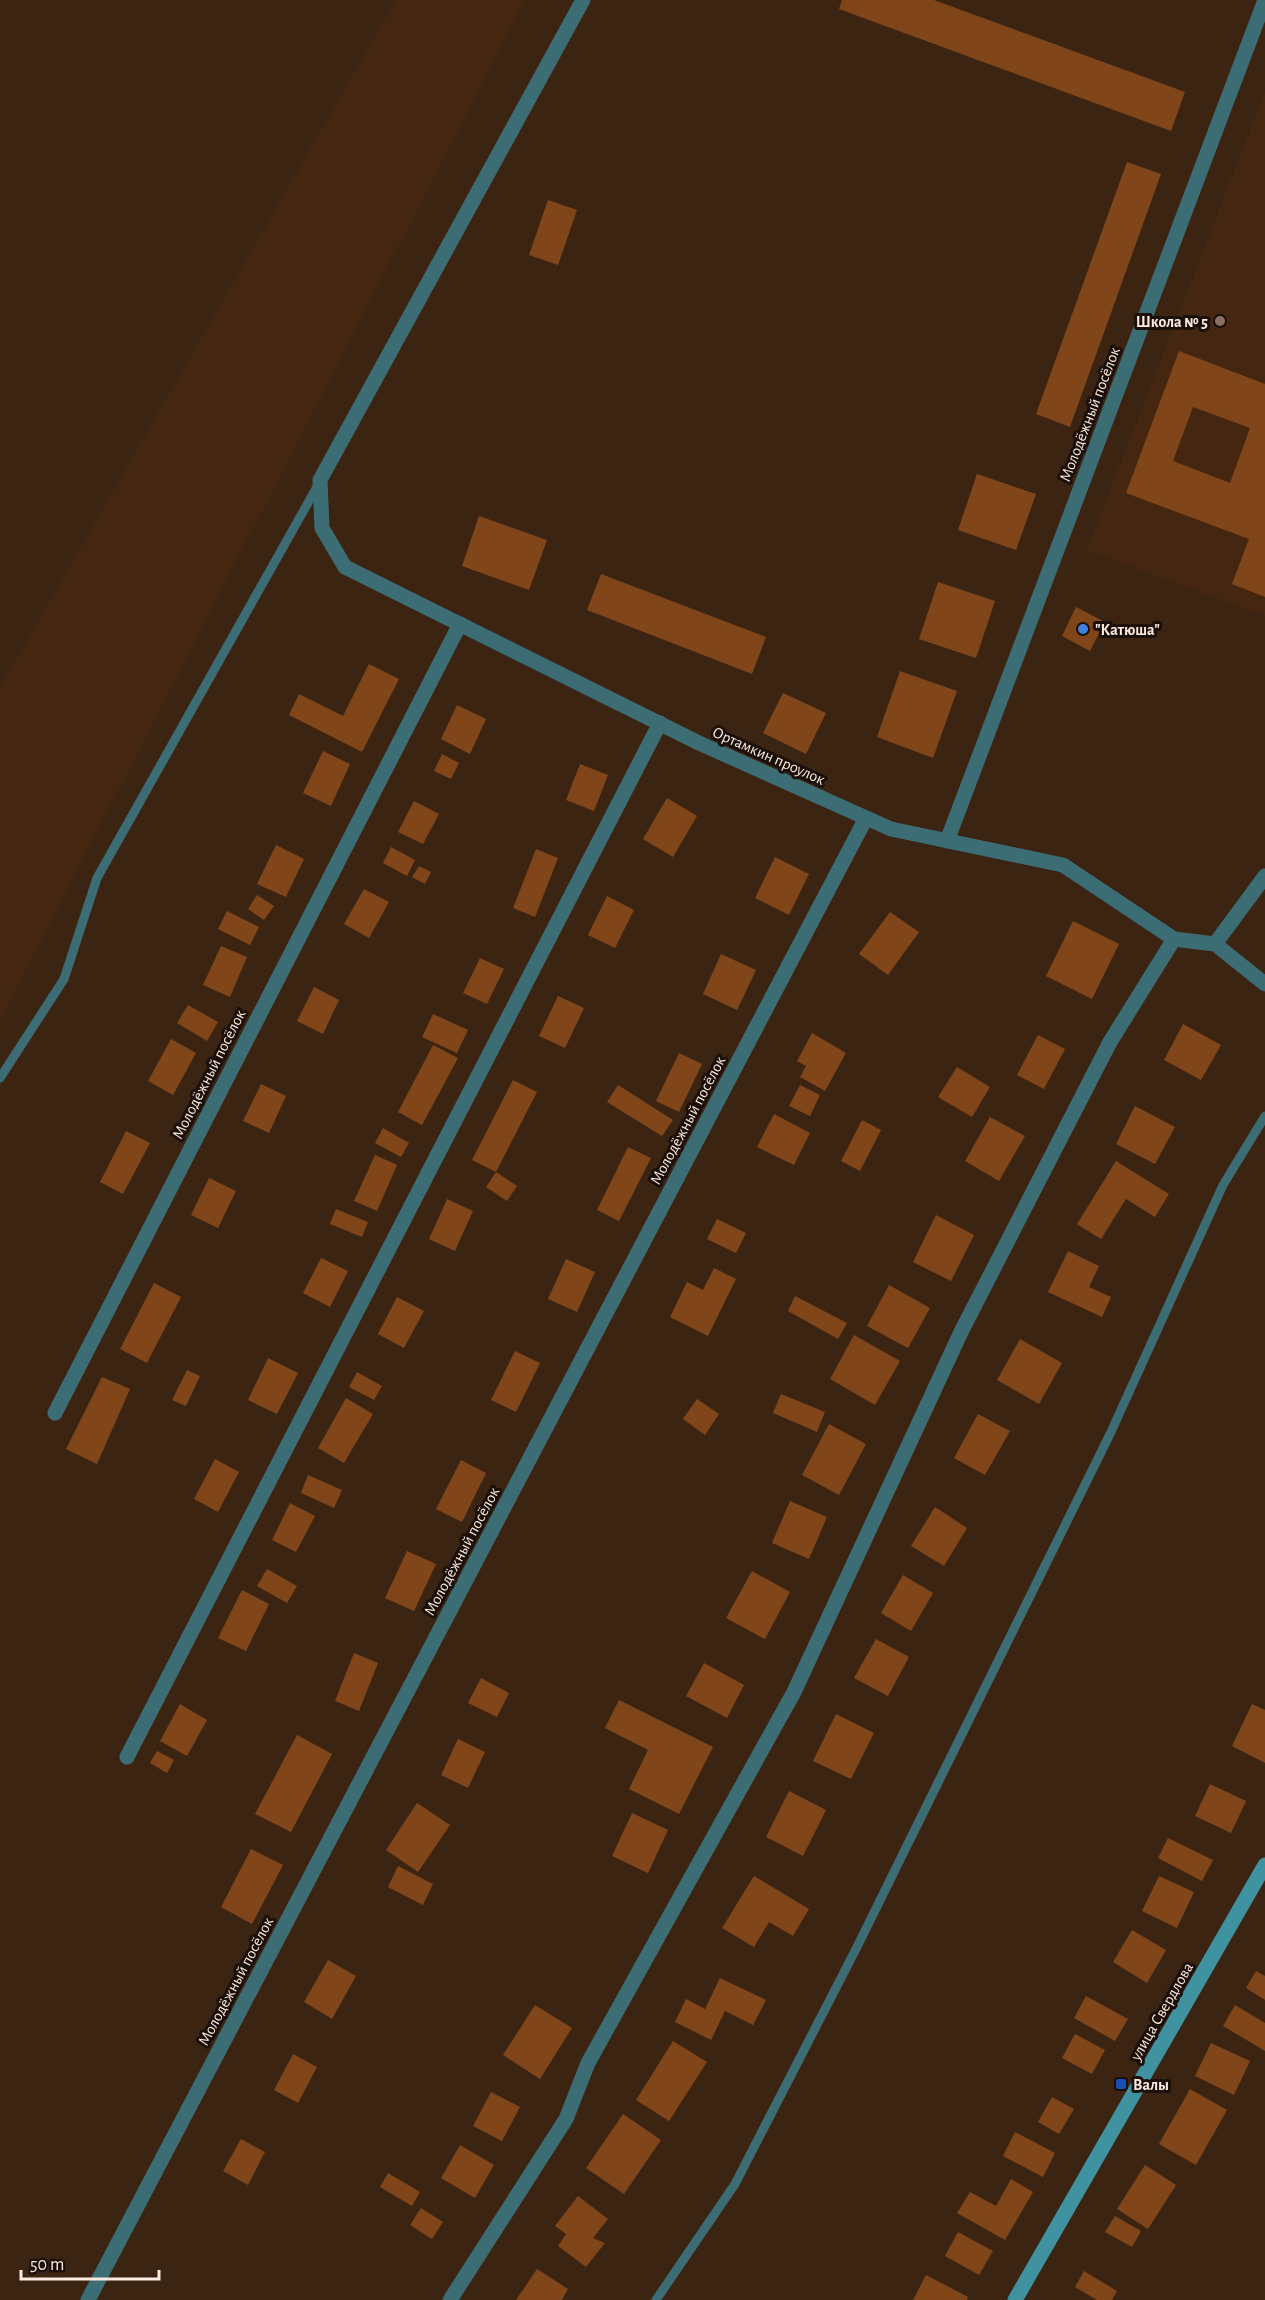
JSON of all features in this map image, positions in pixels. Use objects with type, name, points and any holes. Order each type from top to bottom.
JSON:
[{"type":"street","points":[[320,480],[583,0]]},
{"type":"street","name":"Молодёжный посёлок","points":[[947,841],[1265,0]]},
{"type":"street","name":"Ортамкин проулок","points":[[320,480],[322,528],[345,567],[660,723],[891,829],[1063,866],[1174,939],[1215,944]]},
{"type":"street","name":"Молодёжный посёлок","points":[[55,1413],[460,624]]},
{"type":"street","points":[[127,1757],[660,723]]},
{"type":"street","name":"Молодёжный посёлок","points":[[88,2300],[866,818]]},
{"type":"street","points":[[1265,876],[1215,944],[1265,984]]},
{"type":"street","points":[[450,2300],[566,2119],[588,2063],[794,1692],[961,1332],[1110,1042],[1174,939]]},
{"type":"street","name":"улица Свердлова","points":[[1016,2300],[1265,1864]]},
{"type":"lane","points":[[0,1078],[64,980],[97,878],[320,480]]},
{"type":"lane","points":[[656,2300],[741,2174],[857,1947],[1111,1432],[1222,1185],[1265,1116]]},
{"type":"shaded area","points":[[396,0],[525,0],[0,1020],[0,688]]},
{"type":"shaded area","name":"Школа № 5","points":[[1265,92],[1265,616],[1087,550]]},
{"type":"building","points":[[842,0],[934,0],[1185,92],[1171,131],[839,9]]},
{"type":"building","points":[[1127,162],[1161,174],[1070,427],[1036,414]]},
{"type":"building","points":[[548,200],[577,210],[558,265],[529,255]]},
{"type":"building","points":[[1179,351],[1265,384],[1265,597],[1232,584],[1249,539],[1126,493]],"holes":[[[1193,407],[1250,428],[1230,483],[1173,461]]]},
{"type":"building","points":[[977,474],[1036,494],[1016,550],[958,530]]},
{"type":"building","points":[[479,516],[547,540],[529,590],[462,566]]},
{"type":"building","points":[[601,574],[766,637],[752,674],[587,610]]},
{"type":"building","points":[[938,582],[995,601],[976,658],[919,639]]},
{"type":"building","name":"\"Катюша\"","points":[[1076,607],[1105,622],[1090,651],[1062,636]]},
{"type":"building","points":[[369,664],[399,679],[362,752],[289,715],[299,694],[343,716]]},
{"type":"building","points":[[900,671],[957,691],[933,758],[877,737]]},
{"type":"building","points":[[783,693],[826,713],[806,754],[763,733]]},
{"type":"building","points":[[457,705],[486,719],[470,754],[441,739]]},
{"type":"building","points":[[323,751],[350,764],[331,806],[303,793]]},
{"type":"building","points":[[442,754],[459,763],[451,779],[434,771]]},
{"type":"building","points":[[580,764],[608,775],[594,811],[566,800]]},
{"type":"building","points":[[667,798],[697,816],[673,857],[643,839]]},
{"type":"building","points":[[414,801],[439,814],[423,844],[398,832]]},
{"type":"building","points":[[276,845],[304,859],[286,897],[257,884]]},
{"type":"building","points":[[391,847],[415,860],[407,876],[383,863]]},
{"type":"building","points":[[536,849],[558,858],[535,917],[513,908]]},
{"type":"building","points":[[775,857],[809,874],[789,915],[755,898]]},
{"type":"building","points":[[419,866],[431,872],[425,884],[412,877]]},
{"type":"building","points":[[364,889],[389,902],[369,938],[344,924]]},
{"type":"building","points":[[257,895],[274,906],[264,920],[248,909]]},
{"type":"building","points":[[607,896],[634,910],[615,948],[588,935]]},
{"type":"building","points":[[227,911],[259,927],[250,945],[218,929]]},
{"type":"building","points":[[890,912],[919,932],[888,975],[859,954]]},
{"type":"building","points":[[1073,921],[1119,944],[1092,999],[1046,976]]},
{"type":"building","points":[[221,946],[247,957],[230,997],[203,985]]},
{"type":"building","points":[[721,954],[756,970],[737,1010],[703,994]]},
{"type":"building","points":[[480,958],[504,969],[487,1004],[463,993]]},
{"type":"building","points":[[314,987],[339,1000],[323,1034],[297,1021]]},
{"type":"building","points":[[558,996],[584,1008],[565,1048],[539,1036]]},
{"type":"building","points":[[188,1005],[218,1022],[207,1041],[177,1023]]},
{"type":"building","points":[[433,1014],[468,1030],[457,1053],[422,1037]]},
{"type":"building","points":[[1183,1024],[1221,1045],[1201,1080],[1164,1060]]},
{"type":"building","points":[[812,1033],[846,1053],[825,1091],[800,1077],[806,1066],[797,1061]]},
{"type":"building","points":[[1038,1035],[1065,1049],[1044,1089],[1017,1075]]},
{"type":"building","points":[[171,1039],[196,1053],[173,1095],[148,1081]]},
{"type":"building","points":[[433,1045],[458,1058],[422,1125],[398,1112]]},
{"type":"building","points":[[679,1053],[702,1064],[679,1112],[656,1101]]},
{"type":"building","points":[[957,1067],[990,1087],[972,1117],[938,1097]]},
{"type":"building","points":[[513,1080],[537,1092],[496,1172],[472,1160]]},
{"type":"building","points":[[261,1084],[286,1096],[269,1133],[243,1121]]},
{"type":"building","points":[[618,1085],[673,1120],[662,1136],[607,1102]]},
{"type":"building","points":[[800,1085],[820,1095],[810,1116],[789,1106]]},
{"type":"building","points":[[1135,1106],[1175,1127],[1155,1164],[1116,1144]]},
{"type":"building","points":[[774,1114],[810,1133],[794,1165],[757,1147]]},
{"type":"building","points":[[990,1117],[1025,1136],[999,1181],[965,1161]]},
{"type":"building","points":[[862,1120],[881,1130],[860,1171],[841,1161]]},
{"type":"building","points":[[383,1128],[409,1143],[401,1157],[375,1143]]},
{"type":"building","points":[[126,1131],[150,1143],[123,1194],[100,1182]]},
{"type":"building","points":[[628,1147],[651,1158],[619,1221],[597,1210]]},
{"type":"building","points":[[375,1155],[397,1165],[377,1211],[354,1201]]},
{"type":"building","points":[[1116,1161],[1169,1194],[1155,1217],[1126,1199],[1101,1239],[1077,1224]]},
{"type":"building","points":[[496,1172],[517,1186],[507,1201],[486,1187]]},
{"type":"building","points":[[209,1178],[236,1191],[218,1228],[191,1215]]},
{"type":"building","points":[[447,1199],[473,1211],[455,1251],[429,1239]]},
{"type":"building","points":[[336,1209],[368,1222],[362,1237],[330,1224]]},
{"type":"building","points":[[936,1215],[974,1235],[951,1281],[913,1262]]},
{"type":"building","points":[[717,1219],[746,1233],[736,1253],[707,1239]]},
{"type":"building","points":[[1068,1251],[1099,1266],[1089,1287],[1111,1297],[1102,1317],[1048,1292]]},
{"type":"building","points":[[321,1258],[348,1271],[330,1307],[303,1293]]},
{"type":"building","points":[[566,1259],[595,1272],[577,1312],[548,1299]]},
{"type":"building","points":[[714,1268],[736,1279],[708,1336],[670,1317],[687,1282],[703,1290]]},
{"type":"building","points":[[154,1283],[181,1297],[147,1363],[120,1349]]},
{"type":"building","points":[[889,1285],[930,1308],[908,1348],[867,1326]]},
{"type":"building","points":[[795,1296],[847,1323],[838,1339],[788,1311]]},
{"type":"building","points":[[397,1297],[424,1311],[404,1348],[378,1334]]},
{"type":"building","points":[[854,1335],[900,1361],[875,1405],[830,1379]]},
{"type":"building","points":[[1020,1339],[1062,1363],[1039,1404],[997,1380]]},
{"type":"building","points":[[515,1351],[540,1363],[516,1412],[491,1400]]},
{"type":"building","points":[[268,1358],[298,1373],[277,1414],[248,1400]]},
{"type":"building","points":[[187,1370],[200,1376],[186,1406],[172,1400]]},
{"type":"building","points":[[357,1372],[382,1386],[374,1400],[349,1387]]},
{"type":"building","points":[[102,1377],[130,1389],[97,1464],[66,1449]]},
{"type":"building","points":[[781,1394],[825,1412],[817,1432],[773,1413]]},
{"type":"building","points":[[346,1398],[373,1414],[344,1463],[318,1448]]},
{"type":"building","points":[[697,1399],[719,1414],[705,1435],[683,1419]]},
{"type":"building","points":[[978,1414],[1010,1431],[985,1475],[954,1458]]},
{"type":"building","points":[[829,1424],[866,1444],[839,1495],[802,1475]]},
{"type":"building","points":[[215,1459],[239,1472],[218,1512],[194,1499]]},
{"type":"building","points":[[461,1460],[486,1473],[462,1522],[436,1509]]},
{"type":"building","points":[[308,1475],[342,1490],[334,1508],[301,1493]]},
{"type":"building","points":[[790,1501],[827,1517],[809,1559],[772,1543]]},
{"type":"building","points":[[290,1503],[315,1516],[296,1552],[272,1540]]},
{"type":"building","points":[[935,1507],[967,1528],[944,1566],[911,1546]]},
{"type":"building","points":[[407,1551],[436,1564],[414,1611],[385,1598]]},
{"type":"building","points":[[267,1569],[297,1586],[287,1603],[257,1586]]},
{"type":"building","points":[[752,1571],[790,1592],[765,1639],[726,1618]]},
{"type":"building","points":[[903,1575],[933,1593],[911,1631],[881,1613]]},
{"type":"building","points":[[242,1590],[269,1604],[246,1651],[218,1638]]},
{"type":"building","points":[[876,1639],[909,1657],[888,1696],[854,1678]]},
{"type":"building","points":[[354,1653],[378,1663],[359,1711],[335,1701]]},
{"type":"building","points":[[704,1663],[744,1685],[727,1718],[686,1696]]},
{"type":"building","points":[[481,1678],[509,1693],[497,1717],[468,1703]]},
{"type":"building","points":[[619,1700],[713,1747],[679,1814],[629,1789],[648,1750],[605,1728]]},
{"type":"building","points":[[180,1704],[207,1720],[187,1756],[160,1741]]},
{"type":"building","points":[[1252,1704],[1265,1710],[1265,1763],[1232,1746]]},
{"type":"building","points":[[836,1714],[874,1733],[851,1779],[813,1761]]},
{"type":"building","points":[[297,1735],[332,1754],[291,1832],[255,1814]]},
{"type":"building","points":[[458,1739],[485,1752],[468,1788],[441,1775]]},
{"type":"building","points":[[157,1751],[174,1760],[167,1773],[150,1763]]},
{"type":"building","points":[[1210,1784],[1246,1801],[1231,1833],[1195,1816]]},
{"type":"building","points":[[789,1791],[826,1810],[803,1856],[766,1837]]},
{"type":"building","points":[[417,1803],[450,1825],[418,1872],[386,1850]]},
{"type":"building","points":[[632,1813],[668,1830],[648,1873],[612,1856]]},
{"type":"building","points":[[1168,1838],[1213,1860],[1202,1881],[1158,1858]]},
{"type":"building","points":[[251,1849],[283,1865],[252,1924],[221,1907]]},
{"type":"building","points":[[398,1866],[433,1884],[423,1905],[388,1887]]},
{"type":"building","points":[[754,1876],[809,1909],[793,1936],[769,1922],[754,1947],[722,1928]]},
{"type":"building","points":[[1159,1876],[1194,1892],[1177,1928],[1142,1911]]},
{"type":"building","points":[[1132,1930],[1166,1950],[1147,1983],[1113,1962]]},
{"type":"building","points":[[328,1960],[356,1976],[332,2019],[304,2002]]},
{"type":"building","points":[[1256,1971],[1265,1976],[1265,2000],[1246,1988]]},
{"type":"building","points":[[720,1978],[766,2000],[753,2025],[725,2011],[711,2040],[675,2022],[686,1999],[705,2009]]},
{"type":"building","points":[[1086,1996],[1128,2019],[1115,2041],[1074,2018]]},
{"type":"building","points":[[535,2005],[572,2028],[540,2079],[503,2055]]},
{"type":"building","points":[[1235,2005],[1265,2023],[1265,2051],[1223,2026]]},
{"type":"building","points":[[1075,2034],[1105,2050],[1092,2074],[1062,2058]]},
{"type":"building","points":[[673,2041],[707,2062],[669,2121],[636,2100]]},
{"type":"building","points":[[1211,2043],[1250,2061],[1234,2095],[1195,2076]]},
{"type":"building","points":[[293,2054],[317,2067],[298,2103],[274,2090]]},
{"type":"building","points":[[1190,2089],[1227,2110],[1196,2165],[1159,2144]]},
{"type":"building","points":[[491,2092],[520,2107],[502,2141],[473,2126]]},
{"type":"building","points":[[1052,2097],[1074,2109],[1059,2134],[1038,2122]]},
{"type":"building","points":[[623,2114],[661,2140],[624,2194],[586,2168]]},
{"type":"building","points":[[1015,2132],[1055,2153],[1043,2177],[1003,2156]]},
{"type":"building","points":[[241,2139],[265,2152],[248,2185],[223,2171]]},
{"type":"building","points":[[460,2145],[494,2165],[475,2198],[441,2178]]},
{"type":"building","points":[[1145,2165],[1176,2185],[1148,2229],[1117,2209]]},
{"type":"building","points":[[388,2173],[420,2192],[412,2206],[380,2187]]},
{"type":"building","points":[[1011,2179],[1033,2192],[1005,2240],[957,2213],[970,2192],[996,2206]]},
{"type":"building","points":[[578,2196],[608,2219],[593,2238],[605,2243],[586,2267],[558,2246],[566,2234],[555,2226]]},
{"type":"building","points":[[421,2208],[443,2222],[432,2239],[410,2225]]},
{"type":"building","points":[[1115,2216],[1141,2231],[1132,2247],[1105,2232]]},
{"type":"building","points":[[958,2232],[993,2251],[979,2275],[945,2256]]},
{"type":"building","points":[[537,2269],[568,2289],[562,2300],[516,2300]]},
{"type":"building","points":[[1084,2271],[1117,2291],[1112,2300],[1097,2300],[1075,2287]]},
{"type":"building","points":[[926,2275],[968,2297],[967,2300],[913,2300]]},
{"type":"place","name":"Школа № 5","points":[[1220,321]]},
{"type":"place","name":"\"Катюша\"","points":[[1083,629]]},
{"type":"place","name":"Валы","points":[[1121,2084]]}]
